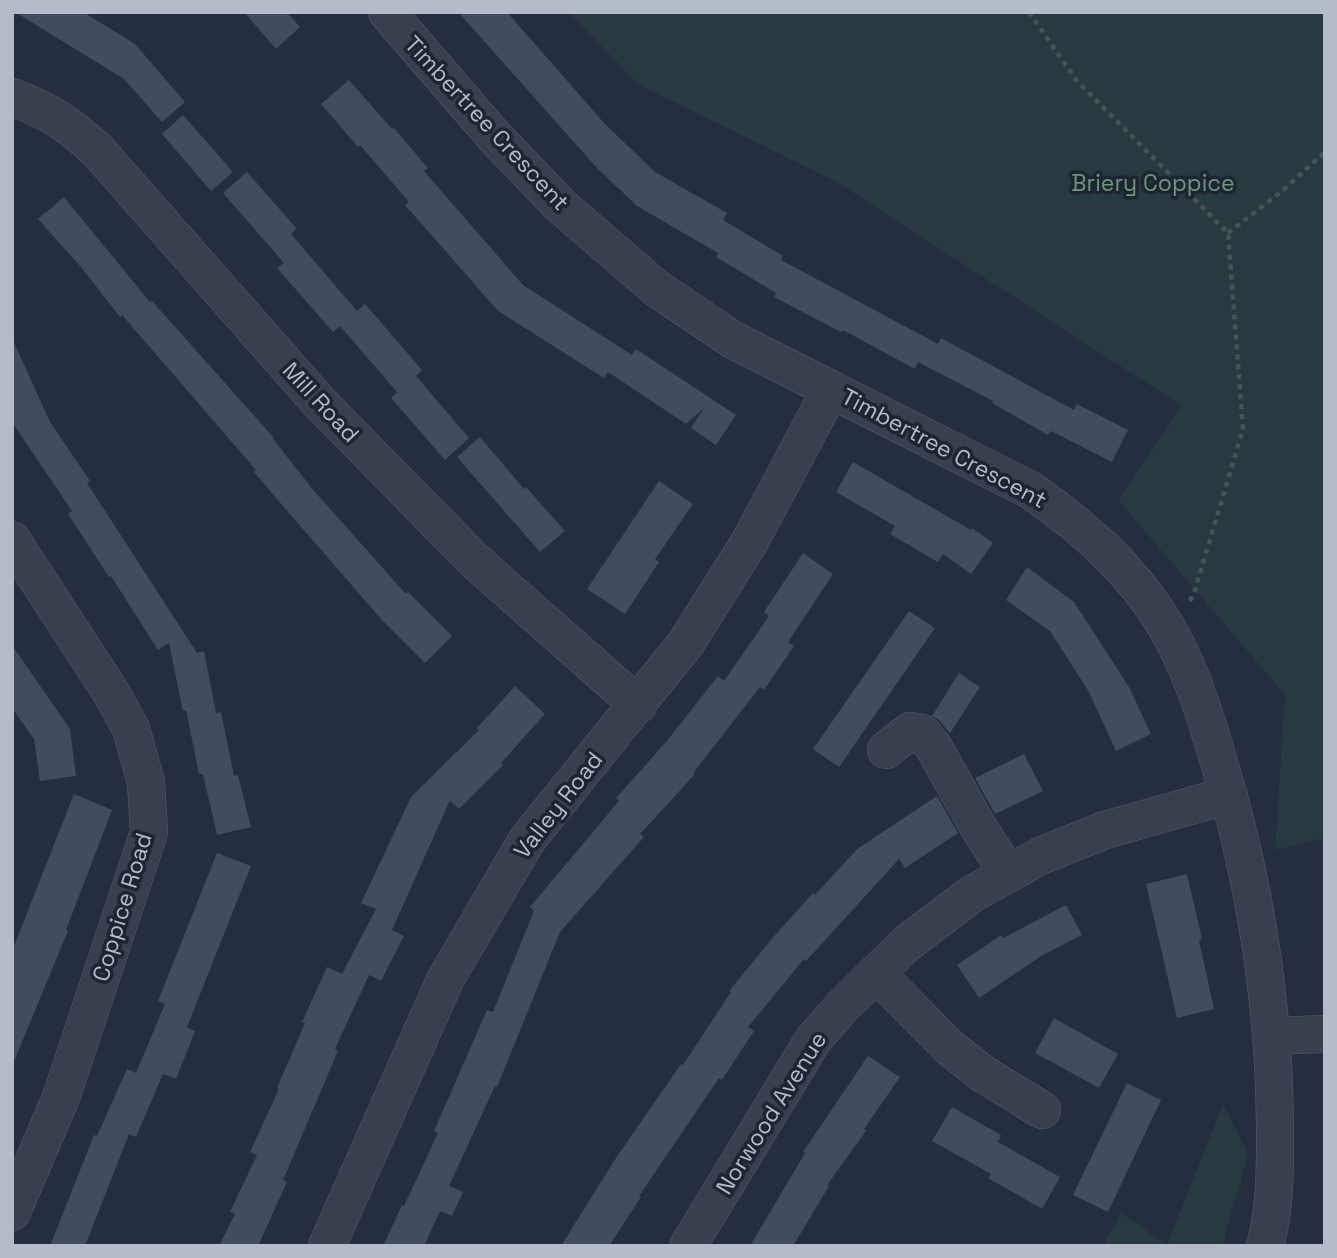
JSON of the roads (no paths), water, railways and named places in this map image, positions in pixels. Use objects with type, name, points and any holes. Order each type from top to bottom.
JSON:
[{"type":"street","name":"Timbertree Crescent","points":[[387,12],[493,135],[560,205],[656,288],[733,340],[1030,490],[1064,513],[1096,540],[1125,569],[1150,601],[1190,673],[1201,703],[1229,795],[1256,914],[1271,1036],[1275,1157],[1273,1218],[1265,1246]]},
{"type":"street","name":"Mill Road","points":[[12,97],[40,108],[71,126],[98,151],[329,412],[474,560],[638,705]]},
{"type":"street","name":"Valley Road","points":[[327,1246],[444,981],[527,840],[686,643],[750,543],[831,389]]},
{"type":"street","name":"Coppice Road","points":[[12,540],[112,694],[131,729],[146,782],[149,832],[62,1095],[12,1212]]},
{"type":"street","points":[[886,750],[910,732],[922,733],[933,746],[980,830],[1008,873]]},
{"type":"street","name":"Norwood Avenue","points":[[688,1246],[813,1040],[876,973],[938,918],[1008,873],[1072,842],[1229,795]]},
{"type":"street","points":[[876,973],[949,1047],[983,1074],[1042,1110]]},
{"type":"street","points":[[1271,1036],[1325,1034]]},
{"type":"park label","name":"Briery Coppice","points":[[1153,183]]}]
